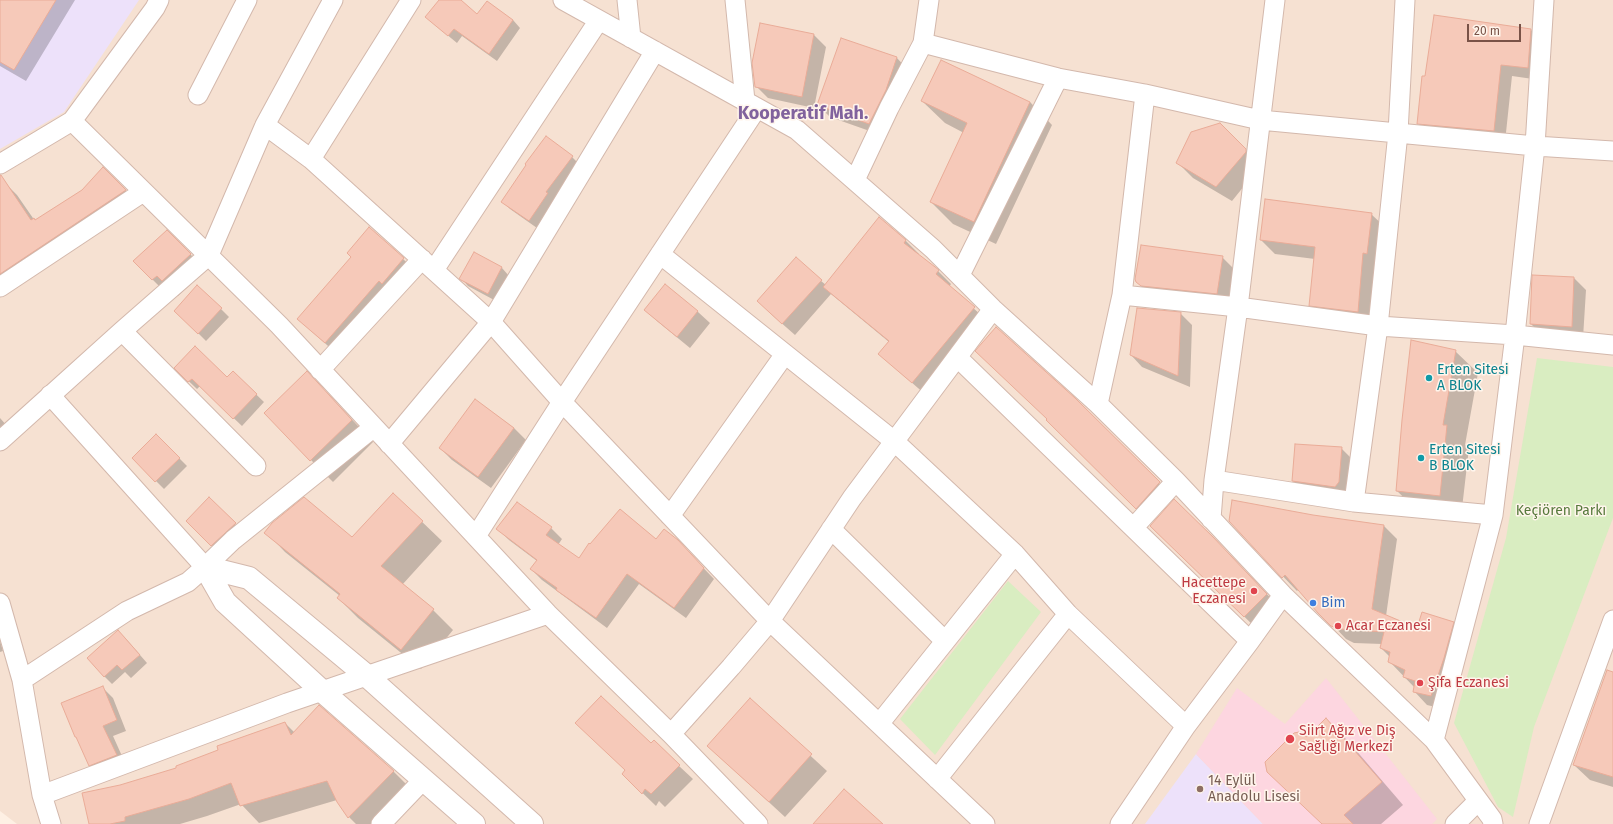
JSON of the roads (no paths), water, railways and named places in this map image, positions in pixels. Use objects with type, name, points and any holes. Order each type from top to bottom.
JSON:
[{"type":"street","points":[[0,164],[72,121],[155,8],[159,0]]},
{"type":"street","points":[[198,94],[247,0]]},
{"type":"street","points":[[0,441],[122,330],[209,255],[264,125],[333,0]]},
{"type":"street","points":[[311,159],[411,0]]},
{"type":"street","points":[[563,0],[797,130],[933,249],[994,309],[1098,404],[1176,481],[1283,595],[1434,740],[1492,819],[1493,824]]},
{"type":"street","points":[[627,0],[631,38]]},
{"type":"street","points":[[476,536],[660,254],[751,104],[735,0]]},
{"type":"street","points":[[855,180],[889,108],[923,43],[929,0]]},
{"type":"street","points":[[1211,519],[1214,480],[1238,307],[1275,0]]},
{"type":"street","points":[[1354,502],[1378,326],[1398,133],[1405,0]]},
{"type":"street","points":[[1434,740],[1493,515],[1515,335],[1535,146],[1544,0]]},
{"type":"street","points":[[320,370],[428,264],[599,20]]},
{"type":"street","points":[[923,43],[1058,78],[1146,94],[1260,120],[1535,146],[1613,151]]},
{"type":"street","points":[[389,444],[491,322],[655,51]]},
{"type":"street","points":[[960,275],[1058,78]]},
{"type":"street","points":[[1098,404],[1122,295],[1146,94]]},
{"type":"street","points":[[72,121],[279,325],[548,614],[671,734],[758,824]]},
{"type":"street","points":[[264,125],[311,159],[491,322],[562,402],[770,621],[986,824]]},
{"type":"street","points":[[0,287],[143,192]]},
{"type":"street","points":[[660,254],[894,441],[1015,554],[1068,614],[1186,726]]},
{"type":"street","points":[[1122,295],[1238,307],[1378,326],[1515,335],[1613,345]]},
{"type":"street","points":[[671,734],[770,621],[852,498],[994,309]]},
{"type":"street","points":[[122,330],[256,466]]},
{"type":"street","points":[[670,516],[785,354]]},
{"type":"street","points":[[957,357],[1250,640]]},
{"type":"street","points":[[50,396],[205,567],[225,602],[322,691],[474,824]]},
{"type":"street","points":[[22,680],[127,611],[188,582],[233,540],[374,428]]},
{"type":"street","points":[[1214,480],[1354,502],[1493,515]]},
{"type":"street","points":[[1134,527],[1176,481]]},
{"type":"street","points":[[830,529],[945,641]]},
{"type":"street","points":[[879,724],[1015,554]]},
{"type":"street","points":[[205,567],[249,578],[367,676],[532,824]]},
{"type":"street","points":[[1120,824],[1186,726],[1283,595]]},
{"type":"street","points":[[0,603],[8,657],[22,680],[42,795],[51,824]]},
{"type":"street","points":[[42,795],[287,703],[548,614]]},
{"type":"street","points":[[937,778],[1068,614]]},
{"type":"street","points":[[1539,824],[1613,620]]},
{"type":"street","points":[[381,824],[423,780]]},
{"type":"street","points":[[1455,824],[1478,800]]},
{"type":"place","name":"Erten Sitesi A BLOK","points":[[1429,378]]},
{"type":"place","name":"Erten Sitesi B BLOK","points":[[1421,458]]},
{"type":"place","name":"Hacettepe Eczanesi","points":[[1254,591]]},
{"type":"place","name":"Bim","points":[[1313,603]]},
{"type":"place","name":"Acar Eczanesi","points":[[1338,626]]},
{"type":"place","name":"Şifa Eczanesi","points":[[1420,683]]},
{"type":"place","name":"Siirt Ağız ve Diş Sağlığı Merkezi","points":[[1290,739]]},
{"type":"place","name":"14 Eylül Anadolu Lisesi","points":[[1200,789]]},
{"type":"district","name":"Kooperatif Mah.","points":[[803,114]]},
{"type":"park label","name":"Keçiören Parkı","points":[[1561,511]]}]
